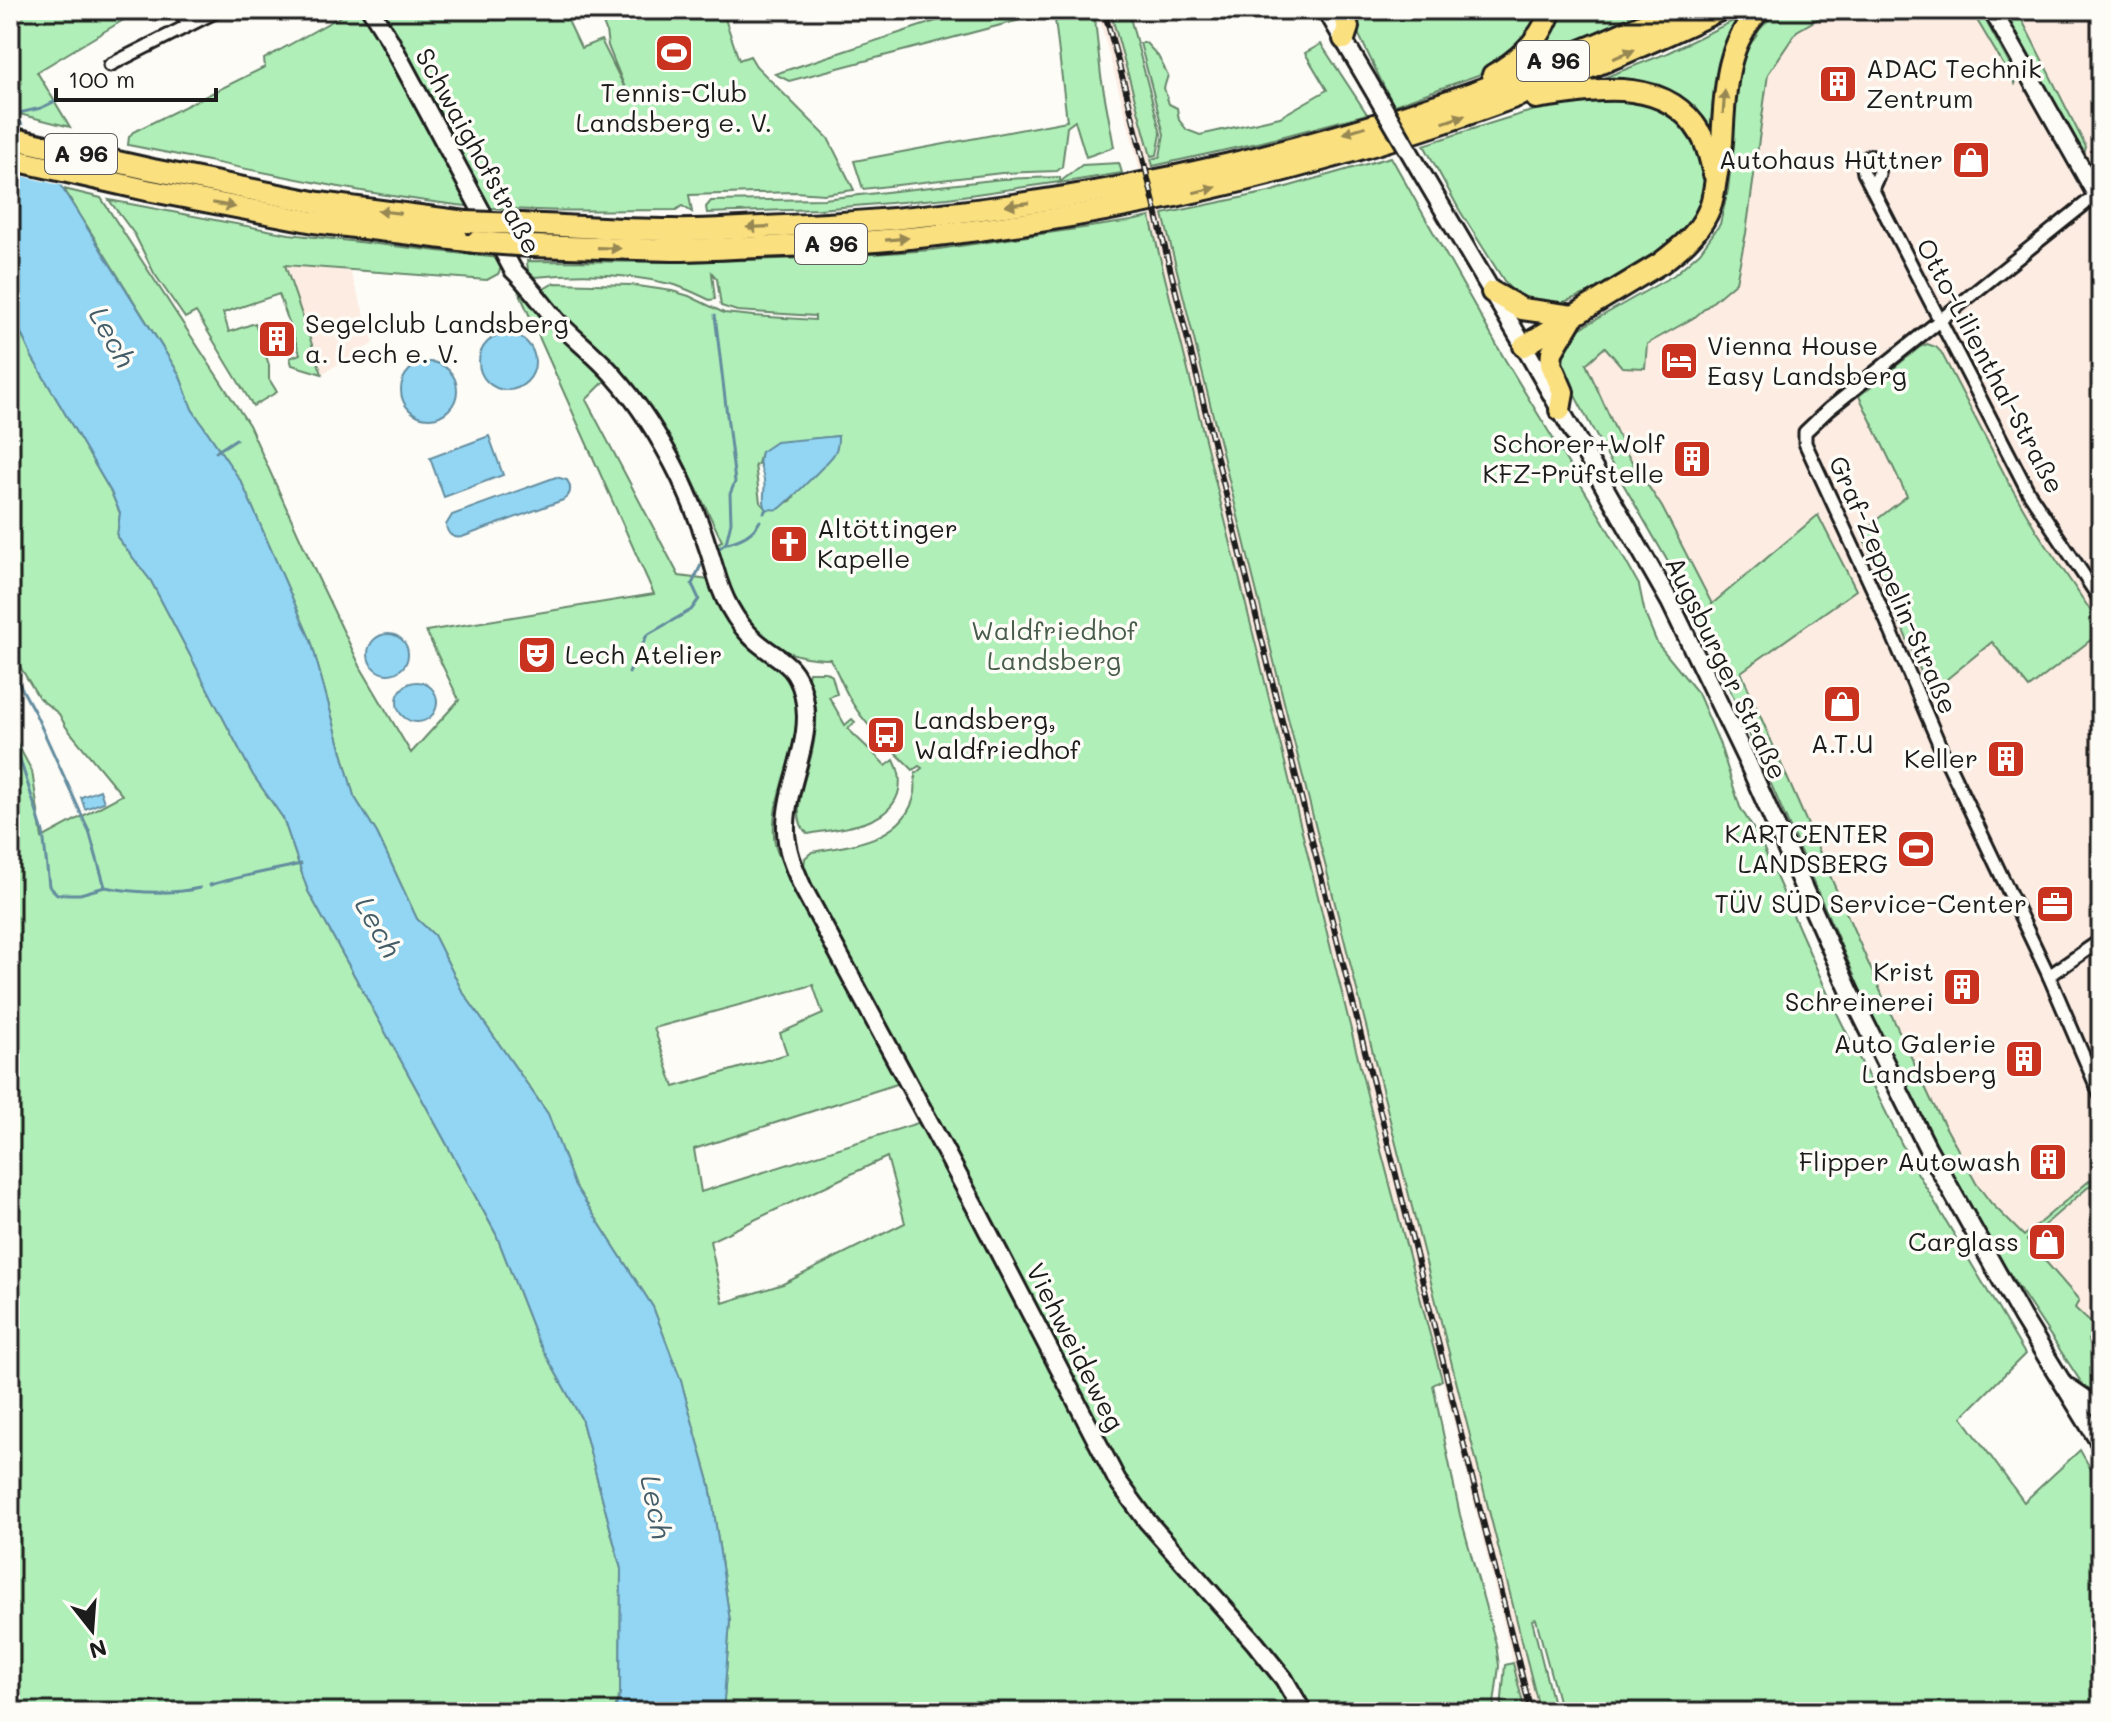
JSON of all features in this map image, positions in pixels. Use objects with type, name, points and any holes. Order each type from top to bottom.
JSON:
[{"type":"highway","points":[[1342,10],[1348,27],[1344,39]]},
{"type":"highway","points":[[1428,106],[1496,73],[1521,56],[1537,39],[1551,10]]},
{"type":"highway","name":"A 96","points":[[10,159],[466,222],[672,230],[819,225],[934,215],[1046,200],[1198,171],[1356,130],[1538,67],[1674,10]]},
{"type":"highway","name":"A 96","points":[[10,138],[150,180],[314,222],[531,246],[675,250],[819,245],[935,236],[1048,220],[1128,207],[1270,174],[1500,104],[1621,55],[1720,10]]},
{"type":"highway","points":[[1524,346],[1661,263],[1699,229],[1709,212],[1716,180],[1730,62],[1739,37],[1760,10]]},
{"type":"highway","points":[[1500,104],[1599,89],[1655,96],[1671,103],[1695,124],[1707,147],[1716,180]]},
{"type":"highway","points":[[1492,292],[1522,309],[1573,316]]},
{"type":"highway","points":[[1560,410],[1563,392],[1551,364],[1552,352],[1573,316]]},
{"type":"street","points":[[180,10],[188,24]]},
{"type":"street","points":[[110,65],[219,10]]},
{"type":"street","name":"Schwaighofstraße","points":[[371,10],[513,270],[557,321],[613,374],[639,406],[666,450],[685,490],[731,610],[755,640],[788,663],[799,680],[807,715],[788,806],[785,826],[787,846],[803,888],[850,974]]},
{"type":"street","name":"Augsburger Straße","points":[[1326,10],[1670,602],[1747,761],[1849,990],[1927,1147],[2022,1317],[2101,1445]]},
{"type":"street","points":[[1992,10],[2099,196]]},
{"type":"street","name":"Otto-Lilienthal-Straße","points":[[1872,189],[2029,493],[2101,601]]},
{"type":"street","name":"Graf-Zeppelin-Straße","points":[[2099,196],[1828,410],[1805,432],[1805,443],[1875,594],[1943,753],[2049,976],[2101,1097]]},
{"type":"street","points":[[2049,976],[2101,940]]},
{"type":"street","name":"Viehweideweg","points":[[850,974],[1117,1480],[1147,1521],[1284,1679],[1303,1712]]},
{"type":"street","points":[[2063,1382],[2101,1409]]},
{"type":"shaded area","points":[[1097,10],[1110,10],[1135,95],[1287,714],[1540,1712],[1525,1712],[1461,1450],[1380,1147],[1135,150]]},
{"type":"shaded area","points":[[1803,10],[2101,10],[2101,1378],[2037,1288],[1933,1104],[1662,507],[1625,451],[1586,363],[1735,233],[1752,71]]},
{"type":"shaded area","points":[[284,265],[350,271],[374,343],[322,374]]},
{"type":"green space","points":[[10,10],[131,10],[135,13],[37,72],[70,127],[15,113],[10,105]]},
{"type":"green space","points":[[352,10],[486,10],[494,20],[509,19],[526,10],[563,10],[581,48],[601,40],[625,88],[598,10],[722,10],[739,60],[750,56],[756,66],[828,138],[854,190],[824,194],[689,195],[692,212],[682,206],[676,210],[484,208],[374,193],[128,145],[133,132],[265,67],[264,59]]},
{"type":"green space","points":[[969,10],[1094,10],[1101,76],[1114,147],[1086,157],[1075,121],[1067,127],[1062,167],[1057,171],[1002,173],[863,189],[854,161],[1067,121],[1054,11],[789,81],[775,74]]},
{"type":"green space","points":[[1110,10],[1128,10],[1161,134],[1157,155],[1151,156]]},
{"type":"green space","points":[[1347,10],[1545,10],[1542,20],[1495,69],[1394,105]]},
{"type":"green space","points":[[1557,10],[1647,10],[1536,58],[1533,54]]},
{"type":"green space","points":[[1777,10],[1833,10],[1797,31],[1768,74],[1746,233],[1736,282],[1695,317],[1647,344],[1645,368],[1622,367],[1605,347],[1586,364],[1625,451],[1662,507],[1712,604],[1818,515],[1856,590],[1741,672],[1884,999],[1933,1104],[1976,1183],[2024,1236],[2101,1171],[2101,1176],[2027,1240],[2079,1300],[2075,1308],[2096,1328],[2088,1340],[2101,1360],[2101,1402],[2087,1391],[2004,1265],[1921,1116],[1866,1003],[1708,639],[1686,604],[1671,567],[1563,373],[1561,359],[1567,344],[1579,329],[1674,275],[1700,252],[1720,224],[1728,190],[1741,59],[1760,29]]},
{"type":"green space","points":[[1971,10],[1980,10],[2017,78],[2015,84]]},
{"type":"green space","points":[[2004,10],[2017,10],[2086,147],[2084,154]]},
{"type":"green space","points":[[1741,17],[1715,145],[1700,119],[1585,85],[1665,54]]},
{"type":"green space","points":[[1140,43],[1146,43],[1158,56],[1168,75],[1164,88],[1169,104],[1177,108],[1179,120],[1187,130],[1200,135],[1280,117],[1327,90],[1305,53],[1321,44],[1367,114],[1262,142],[1153,166],[1151,159],[1160,157],[1164,134]]},
{"type":"green space","points":[[1599,96],[1651,101],[1690,127],[1707,179],[1705,193],[1691,225],[1677,239],[1588,293],[1550,307],[1519,298],[1506,284],[1460,211],[1424,145],[1532,111]]},
{"type":"green space","points":[[1391,157],[1504,358],[1639,585],[1645,614],[1657,643],[1698,693],[1719,742],[1740,807],[1760,840],[1830,999],[1908,1157],[2025,1354],[1962,1417],[2024,1502],[2080,1450],[2101,1487],[2101,1700],[2087,1712],[1561,1712],[1536,1619],[1532,1620],[1555,1712],[1540,1712],[1163,214],[1269,192]]},
{"type":"green space","points":[[1119,163],[1122,173],[1059,183],[1082,165]]},
{"type":"green space","points":[[1060,177],[1060,182],[948,198],[819,209],[707,213],[706,207],[711,201],[824,199],[1002,179]]},
{"type":"green space","name":"Waldfriedhof Landsberg","points":[[64,189],[101,198],[249,425],[361,668],[411,753],[459,700],[426,631],[654,594],[514,281],[607,379],[586,400],[679,576],[709,580],[782,668],[791,685],[797,715],[796,733],[776,806],[774,825],[776,848],[786,873],[804,868],[805,858],[812,852],[859,843],[888,831],[909,809],[915,793],[915,774],[922,768],[919,766],[913,770],[866,722],[850,699],[830,659],[785,651],[750,626],[729,593],[713,545],[722,541],[679,452],[644,402],[561,316],[542,290],[554,283],[631,285],[689,296],[724,313],[815,320],[815,316],[737,311],[721,306],[717,279],[712,273],[715,299],[710,300],[675,285],[641,278],[588,274],[535,277],[528,272],[527,261],[677,262],[814,258],[932,250],[1150,217],[1380,1147],[1442,1380],[1433,1385],[1460,1515],[1496,1644],[1499,1666],[1493,1712],[723,1712],[730,1621],[710,1485],[681,1381],[653,1307],[574,1184],[548,1114],[462,991],[434,935],[417,919],[377,833],[354,796],[311,641],[242,483],[192,409],[179,374]],"holes":[[[838,436],[791,501],[766,509],[760,502],[755,465],[761,452],[811,439]],[[813,985],[823,1014],[780,1033],[787,1054],[674,1087],[654,1028]],[[900,1083],[921,1122],[701,1192],[694,1149]],[[887,1157],[905,1223],[783,1284],[723,1303],[710,1241]]]},
{"type":"green space","points":[[109,200],[289,234],[499,258],[502,266],[498,274],[487,280],[285,265],[322,374],[292,365],[290,358],[300,354],[279,294],[223,313],[229,332],[255,323],[269,365],[269,379],[277,392],[253,406],[196,312],[185,318],[154,273],[135,235]]},
{"type":"green space","points":[[10,309],[32,357],[111,492],[120,513],[117,537],[151,581],[253,775],[283,818],[308,891],[496,1234],[537,1339],[581,1418],[621,1569],[620,1694],[614,1712],[10,1712],[10,730],[32,771],[42,838],[122,795],[66,727],[59,714],[39,698],[10,650]]},
{"type":"green space","points":[[1927,344],[1941,352],[2036,530],[2101,626],[2101,632],[2029,688],[1992,642],[1930,693],[1861,532],[1907,496],[1859,396]]},
{"type":"green space","points":[[809,672],[826,672],[832,676],[837,694],[829,697],[845,725],[852,719],[855,722],[848,729],[869,749],[876,742],[878,745],[872,752],[886,766],[894,760],[900,782],[894,802],[875,819],[808,834],[802,827],[799,807],[816,724]]},
{"type":"green space","points":[[1513,1663],[1525,1712],[1518,1712],[1512,1707],[1501,1710],[1505,1665]]},
{"type":"water","name":"Lech","points":[[10,105],[179,374],[192,409],[242,483],[311,641],[354,796],[377,833],[417,919],[434,935],[462,991],[548,1114],[574,1184],[653,1307],[681,1381],[710,1485],[730,1621],[723,1712],[614,1712],[620,1694],[621,1569],[581,1418],[537,1339],[496,1234],[308,891],[283,818],[253,775],[151,581],[117,537],[120,513],[111,492],[32,357],[10,309]]},
{"type":"water","points":[[507,334],[527,342],[535,362],[527,382],[507,390],[487,382],[479,362],[487,342]]},
{"type":"water","points":[[429,362],[449,370],[457,390],[449,410],[429,418],[409,410],[401,390],[409,370]]},
{"type":"water","points":[[489,436],[503,475],[444,497],[430,458]]},
{"type":"water","points":[[838,436],[835,452],[816,474],[779,509],[766,509],[761,452],[776,442]]},
{"type":"water","points":[[556,477],[567,480],[570,486],[569,494],[563,500],[462,537],[453,536],[448,531],[446,525],[452,515]]},
{"type":"water","points":[[388,634],[402,640],[408,654],[402,668],[388,674],[374,668],[368,654],[374,640]]},
{"type":"water","points":[[417,682],[431,688],[437,702],[431,716],[417,722],[403,716],[397,702],[403,688]]},
{"type":"water","points":[[100,790],[104,802],[85,809],[81,797]]},
{"type":"pier","points":[[10,122],[28,126],[67,187],[10,173]]},
{"type":"waterway","points":[[10,115],[56,101]]},
{"type":"waterway","points":[[715,315],[735,482],[730,494],[731,522],[726,543],[717,550]]},
{"type":"waterway","points":[[216,452],[236,439]]},
{"type":"waterway","points":[[764,513],[766,509]]},
{"type":"waterway","points":[[728,543],[747,535],[760,521]]},
{"type":"waterway","points":[[629,673],[647,635],[691,610],[699,599],[692,584],[701,565]]},
{"type":"waterway","points":[[10,667],[35,713],[89,831],[105,887],[152,892],[200,888]]},
{"type":"waterway","points":[[10,728],[43,832],[49,886],[57,894],[80,894],[105,887]]},
{"type":"waterway","points":[[210,885],[301,864]]},
{"type":"railway","points":[[1104,10],[1531,1712]]},
{"type":"place","name":"Tennis-Club Landsberg e. V.","points":[[674,53]]},
{"type":"place","name":"ADAC Technik Zentrum","points":[[1838,84]]},
{"type":"place","name":"Autohaus Huttner","points":[[1971,160]]},
{"type":"place","name":"Segelclub Landsberg a. Lech e. V.","points":[[277,339]]},
{"type":"place","name":"Vienna House Easy Landsberg","points":[[1679,361]]},
{"type":"place","name":"Schorer+Wolf KFZ-Prüfstelle","points":[[1692,459]]},
{"type":"place","name":"Altöttinger Kapelle","points":[[789,544]]},
{"type":"place","name":"Lech Atelier","points":[[537,655]]},
{"type":"place","name":"A.T.U","points":[[1842,704]]},
{"type":"place","name":"Landsberg, Waldfriedhof","points":[[886,735]]},
{"type":"place","name":"Keller","points":[[2006,759]]},
{"type":"place","name":"KARTCENTER LANDSBERG","points":[[1916,849]]},
{"type":"place","name":"TÜV SÜD Service-Center","points":[[2055,904]]},
{"type":"place","name":"Krist Schreinerei","points":[[1962,987]]},
{"type":"place","name":"Auto Galerie Landsberg","points":[[2024,1059]]},
{"type":"place","name":"Flipper Autowash","points":[[2048,1162]]},
{"type":"place","name":"Carglass","points":[[2047,1242]]}]
